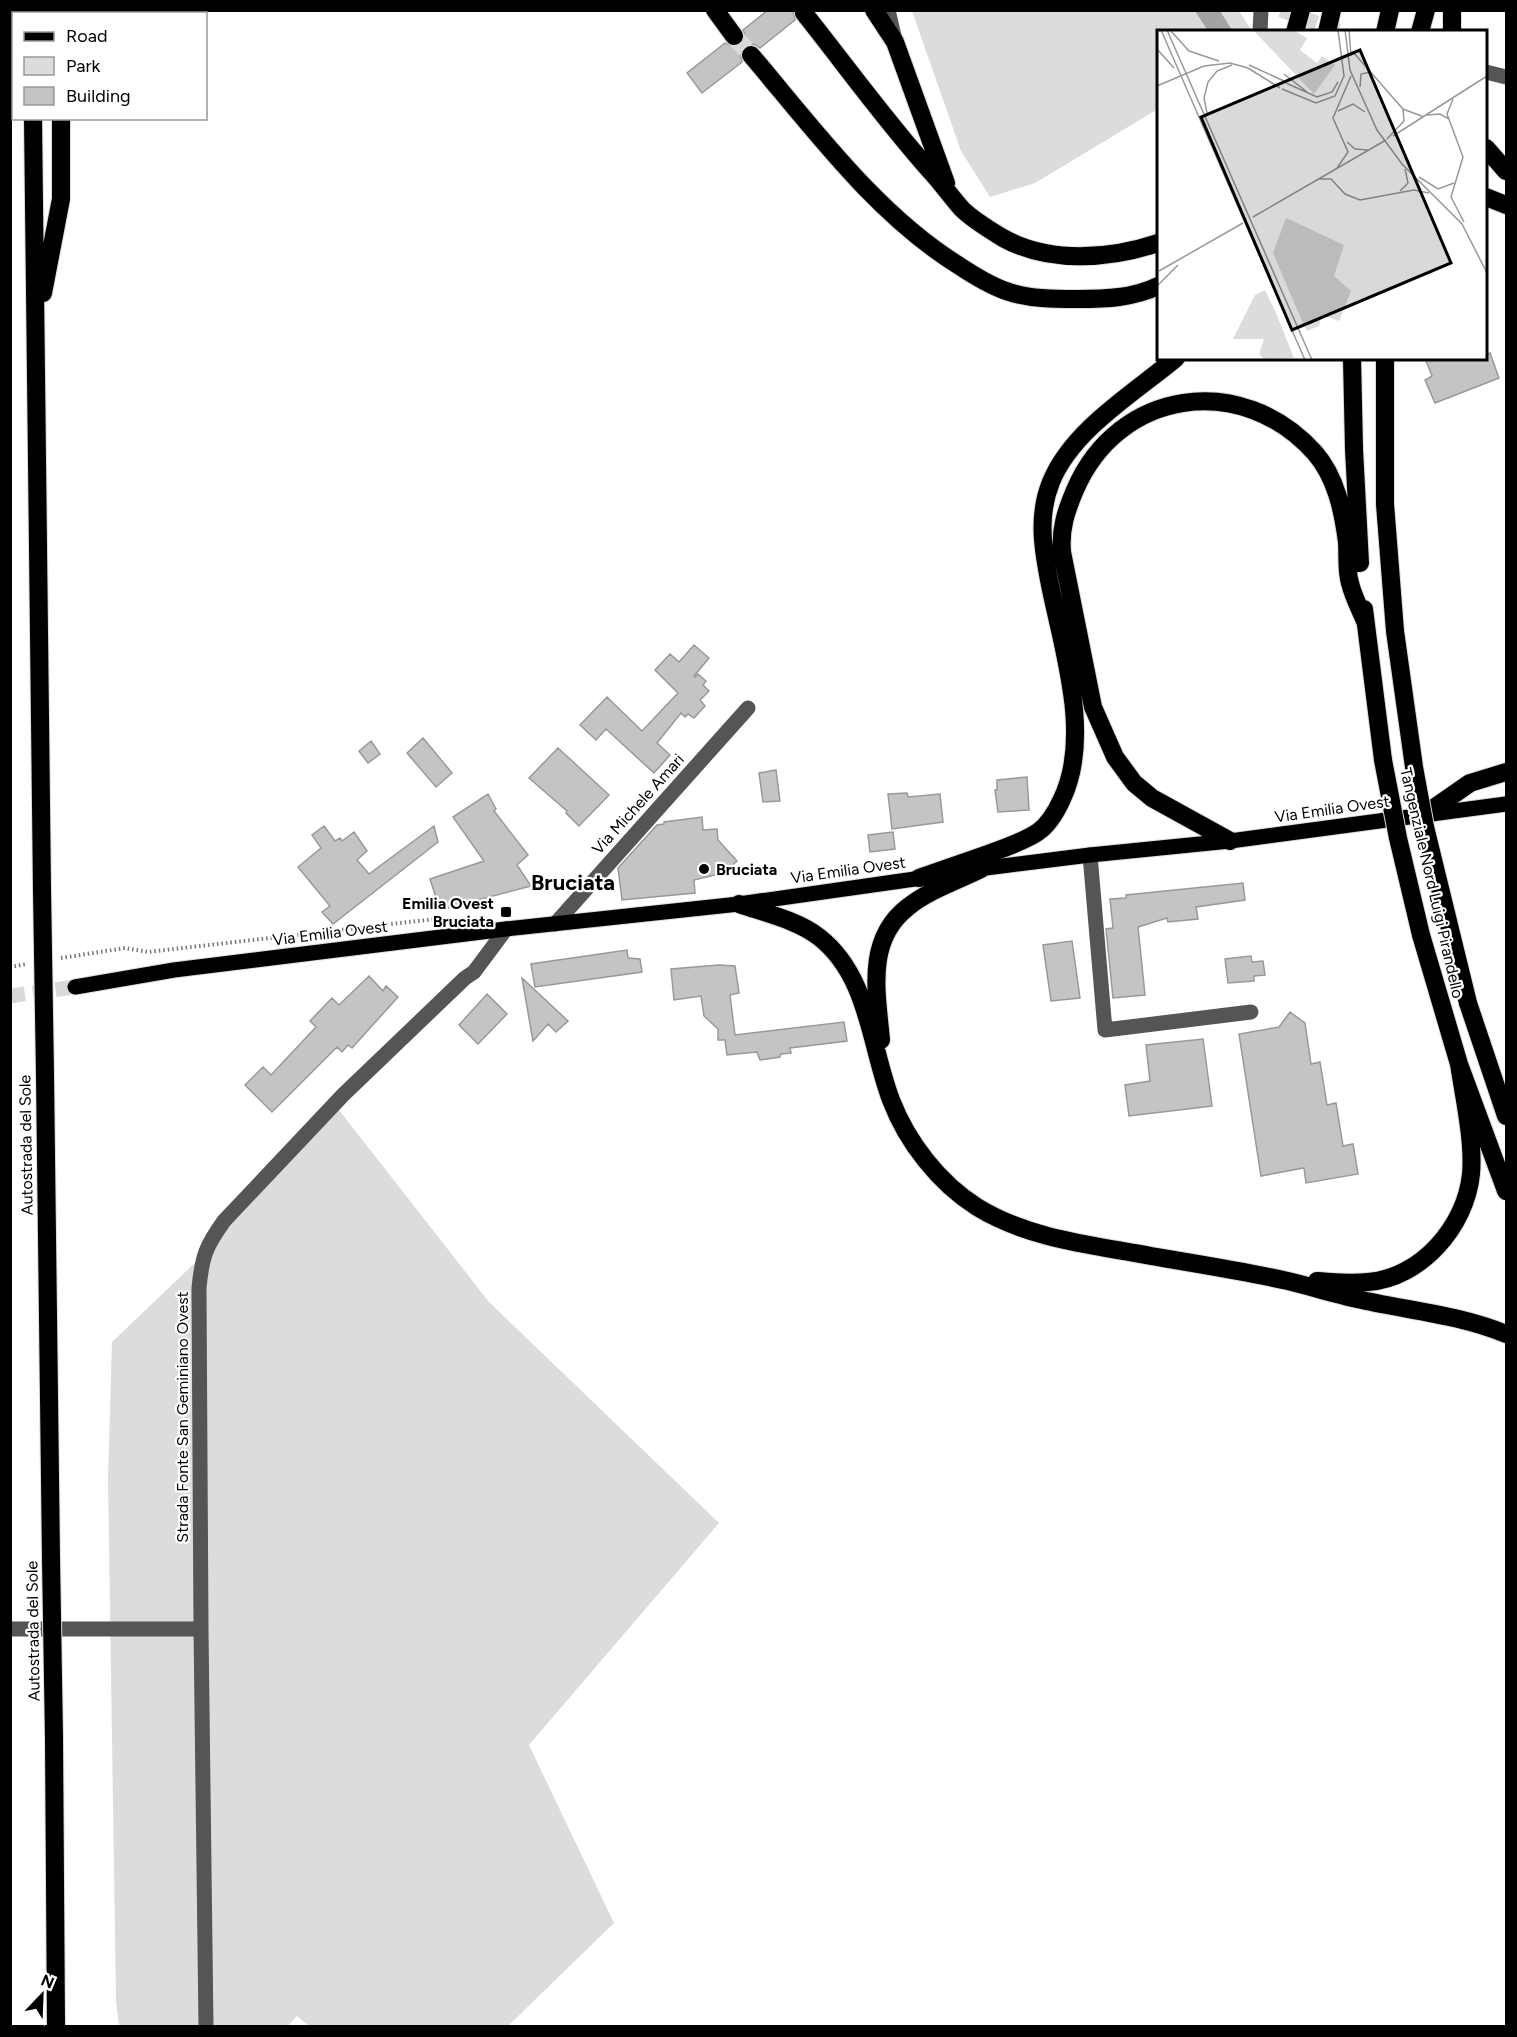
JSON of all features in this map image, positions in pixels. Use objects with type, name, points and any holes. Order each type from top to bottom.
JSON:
[{"type":"highway","points":[[715,10],[734,36]]},
{"type":"highway","points":[[874,10],[895,42],[949,191]]},
{"type":"highway","points":[[1296,30],[1301,10]]},
{"type":"highway","points":[[1327,30],[1332,10]]},
{"type":"highway","points":[[1385,30],[1390,10]]},
{"type":"highway","points":[[1421,30],[1426,10]]},
{"type":"highway","points":[[1452,10],[1452,30]]},
{"type":"highway","points":[[804,14],[909,147],[963,210],[1005,239],[1026,248],[1050,254],[1074,256],[1112,255],[1157,243]]},
{"type":"highway","points":[[751,55],[890,214],[924,243],[976,277],[1006,291],[1052,299],[1123,297],[1157,286]]},
{"type":"highway","name":"Autostrada del Sole","points":[[33,120],[56,2026]]},
{"type":"highway","points":[[35,333],[61,199],[61,120]]},
{"type":"highway","points":[[1487,150],[1506,171]]},
{"type":"highway","points":[[1487,198],[1506,205]]},
{"type":"highway","points":[[919,878],[1013,844],[1039,832],[1057,809],[1069,785],[1075,748],[1074,722],[1072,696],[1042,535],[1047,494],[1052,479],[1078,440],[1099,420],[1174,360]]},
{"type":"highway","name":"Tangenziale Nord Luigi Pirandello","points":[[1352,360],[1354,449],[1366,628],[1380,741],[1398,838],[1421,934],[1459,1065],[1506,1191]]},
{"type":"highway","name":"Tangenziale Nord Luigi Pirandello","points":[[1385,360],[1385,504],[1395,631],[1412,756],[1425,827],[1468,1003],[1506,1116]]},
{"type":"highway","points":[[1230,841],[1152,798],[1134,783],[1114,757],[1093,707],[1061,538],[1063,521],[1086,468],[1107,442],[1131,422],[1144,414],[1173,404],[1210,402],[1228,404],[1269,416],[1296,433],[1317,455],[1331,479],[1338,496],[1347,542],[1349,582],[1366,628]]},
{"type":"highway","points":[[1424,815],[1470,783],[1506,772]]},
{"type":"highway","points":[[883,1075],[876,980],[878,954],[886,930],[908,907],[981,869]]},
{"type":"highway","points":[[739,904],[797,924],[818,935],[834,950],[848,968],[858,990],[890,1099],[900,1121],[927,1161],[959,1193],[995,1217],[1043,1235],[1287,1281],[1361,1300],[1467,1320],[1506,1334]]},
{"type":"highway","points":[[1287,1281],[1369,1282],[1394,1276],[1432,1252],[1444,1239],[1456,1222],[1466,1199],[1471,1173],[1469,1137],[1459,1065]]},
{"type":"main road","name":"Via Emilia Ovest","points":[[75,987],[174,970],[506,929],[739,904],[981,869],[1230,841],[1506,804]]},
{"type":"street","points":[[888,10],[895,42]]},
{"type":"street","points":[[1260,30],[1261,10]]},
{"type":"street","points":[[1487,72],[1506,77]]},
{"type":"street","name":"Via Michele Amari","points":[[555,924],[748,708]]},
{"type":"street","points":[[1090,855],[1105,1030],[1251,1012]]},
{"type":"street","name":"Strada Fonte San Geminiano Ovest","points":[[206,2026],[201,1629],[199,1287],[201,1262],[209,1242],[224,1221],[343,1095],[474,972],[506,929]]},
{"type":"street","points":[[10,1629],[201,1629]]},
{"type":"path","points":[[52,960],[125,948],[148,952],[416,920]]},
{"type":"path","points":[[10,967],[32,963]]},
{"type":"green space","points":[[912,11],[1239,11],[1251,30],[1157,30],[1157,110],[1035,183],[990,197],[961,151]]},
{"type":"green space","points":[[339,1110],[489,1302],[719,1523],[529,1745],[614,1923],[508,2026],[309,2026],[297,2016],[288,2026],[119,2026],[116,2000],[108,1478],[112,1342],[199,1259]]},
{"type":"shaded area","points":[[1195,11],[1220,11],[1232,30],[1207,30]]},
{"type":"building","points":[[768,10],[793,10],[795,20],[760,48],[754,44],[744,46],[740,52],[742,62],[702,93],[687,73],[725,43],[735,47],[741,45],[745,35],[743,30]]},
{"type":"building","points":[[1490,353],[1499,378],[1435,403],[1425,380],[1432,376],[1426,360],[1487,360],[1487,354]]},
{"type":"building","points":[[694,645],[709,658],[694,676],[698,674],[706,681],[703,685],[709,691],[700,700],[705,706],[694,718],[688,714],[685,717],[681,713],[657,743],[670,755],[654,773],[606,729],[596,740],[580,725],[607,697],[642,731],[678,693],[655,670],[670,654],[679,662]]},
{"type":"building","points":[[423,738],[452,773],[436,787],[407,753]]},
{"type":"building","points":[[371,741],[380,754],[368,763],[359,751]]},
{"type":"building","points":[[558,748],[609,795],[579,826],[566,813],[567,811],[529,778]]},
{"type":"building","points":[[776,770],[780,801],[763,802],[759,773]]},
{"type":"building","points":[[1027,777],[1029,810],[998,812],[995,790],[997,790],[997,780]]},
{"type":"building","points":[[907,793],[908,797],[940,794],[943,822],[892,829],[888,794]]},
{"type":"building","points":[[488,794],[496,809],[494,811],[528,855],[517,865],[531,886],[440,910],[430,879],[484,861],[453,817]]},
{"type":"building","points":[[702,817],[703,830],[717,829],[718,840],[737,861],[723,873],[694,880],[695,893],[622,900],[618,868],[657,825]]},
{"type":"building","points":[[324,826],[335,841],[340,838],[342,841],[354,832],[367,851],[357,860],[369,874],[434,826],[438,842],[333,924],[322,912],[330,906],[298,867],[321,848],[312,835]]},
{"type":"building","points":[[893,832],[895,849],[870,852],[868,835]]},
{"type":"building","points":[[1243,883],[1245,900],[1196,907],[1198,919],[1168,922],[1167,918],[1138,927],[1145,995],[1113,998],[1106,929],[1113,928],[1110,899],[1126,898],[1126,895]]},
{"type":"building","points":[[1072,941],[1080,998],[1051,1001],[1043,945]]},
{"type":"building","points":[[627,950],[628,958],[640,959],[642,972],[535,987],[531,964]]},
{"type":"building","points":[[1251,956],[1252,962],[1263,961],[1265,975],[1254,976],[1254,981],[1228,983],[1225,959]]},
{"type":"building","points":[[735,966],[739,993],[730,995],[735,1035],[844,1022],[847,1041],[790,1048],[791,1053],[760,1060],[757,1052],[727,1055],[725,1040],[718,1040],[718,1029],[704,1016],[701,996],[674,1000],[671,969]]},
{"type":"building","points":[[369,976],[383,991],[386,986],[398,997],[352,1048],[348,1045],[342,1052],[337,1047],[272,1112],[245,1085],[263,1067],[271,1075],[316,1027],[310,1021],[332,998],[339,1005]]},
{"type":"building","points":[[522,978],[568,1021],[556,1032],[548,1024],[533,1041]]},
{"type":"building","points":[[487,994],[507,1014],[478,1044],[459,1025]]},
{"type":"building","points":[[1290,1012],[1305,1023],[1311,1064],[1320,1062],[1327,1105],[1336,1103],[1343,1146],[1353,1144],[1358,1174],[1306,1183],[1304,1168],[1261,1176],[1239,1034],[1279,1027]]},
{"type":"building","points":[[1203,1039],[1212,1106],[1129,1116],[1125,1085],[1150,1081],[1146,1045]]},
{"type":"tunnel","points":[[1281,10],[1336,30]]},
{"type":"tunnel","points":[[734,36],[751,55]]},
{"type":"tunnel","points":[[10,996],[75,987]]},
{"type":"place","name":"Bruciata","points":[[704,869]]},
{"type":"place","name":"Emilia Ovest Bruciata","points":[[506,912]]},
{"type":"district","name":"Bruciata","points":[[573,882]]}]
